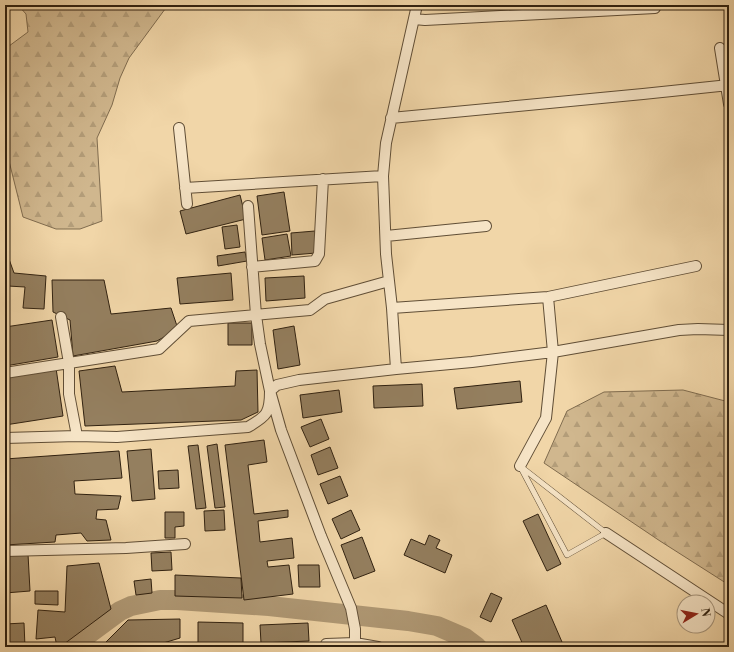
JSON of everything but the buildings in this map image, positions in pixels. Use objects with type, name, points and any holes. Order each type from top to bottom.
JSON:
[{"type":"street","points":[[396,369],[392,308],[386,254],[383,176],[386,143],[417,5]]},
{"type":"street","points":[[414,19],[425,20],[655,8]]},
{"type":"street","points":[[720,48],[729,104]]},
{"type":"street","points":[[391,118],[727,85]]},
{"type":"street","points":[[179,128],[187,204]]},
{"type":"street","points":[[185,188],[383,176]]},
{"type":"street","points":[[252,268],[315,261],[318,258],[323,179]]},
{"type":"street","points":[[248,206],[256,315],[260,344],[270,391],[281,430],[350,608],[355,629],[355,643]]},
{"type":"street","points":[[386,236],[486,226]]},
{"type":"street","points":[[392,308],[548,297],[696,266]]},
{"type":"street","points":[[5,373],[159,349],[189,321],[310,310],[325,299],[389,281]]},
{"type":"street","points":[[520,466],[546,418],[553,352],[548,297]]},
{"type":"street","points":[[61,317],[69,363],[69,394],[77,436]]},
{"type":"street","points":[[5,438],[77,436],[118,437],[248,427],[263,418],[270,405],[270,391],[277,385],[299,380],[553,352],[679,330],[729,330]]},
{"type":"street","points":[[606,533],[729,614]]},
{"type":"street","points":[[5,551],[126,548],[185,544]]},
{"type":"street","points":[[326,644],[355,643],[378,647]]},
{"type":"lane","points":[[520,466],[606,533],[567,554],[520,466]]},
{"type":"green space","points":[[18,5],[168,5],[129,58],[120,78],[112,105],[97,138],[102,221],[80,229],[56,229],[23,217],[8,157],[5,151],[5,49],[28,32],[26,14]]},
{"type":"green space","points":[[683,390],[729,402],[729,585],[660,541],[544,463],[567,411],[604,392]]},
{"type":"waterway","points":[[71,647],[120,611],[131,606],[160,600],[269,606],[408,621],[437,626],[465,638],[477,647]]}]
